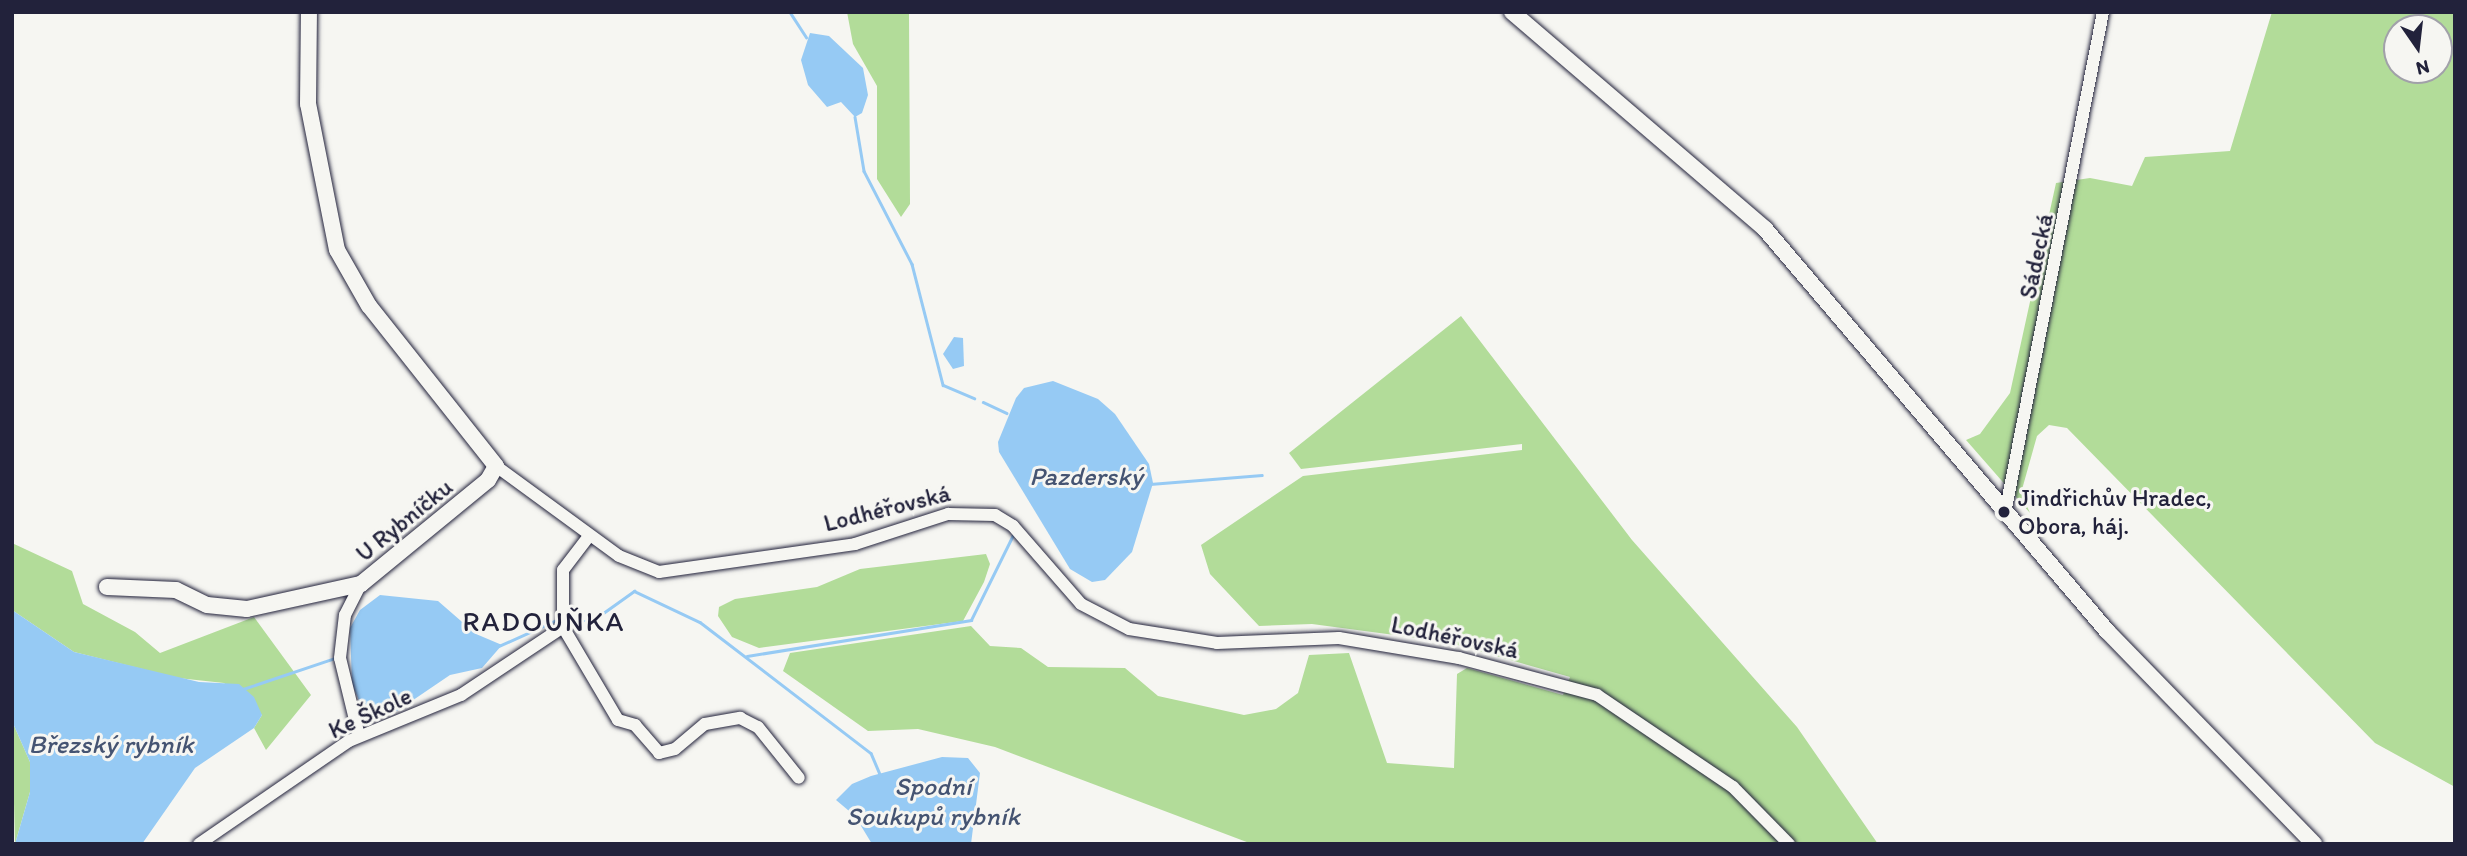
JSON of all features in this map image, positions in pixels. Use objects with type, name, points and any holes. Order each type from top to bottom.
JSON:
[{"type":"main road","name":"Lodhéřovská","points":[[309,12],[308,104],[331,231],[347,274],[496,466]]},
{"type":"main road","points":[[1512,12],[1765,229],[2006,508],[2106,631],[2314,844]]},
{"type":"main road","name":"U Rybníčku","points":[[361,584],[488,480],[496,466]]},
{"type":"main road","points":[[107,587],[176,590],[207,605],[247,609],[361,584]]},
{"type":"street","name":"Sádecká","points":[[2006,508],[2103,12]]},
{"type":"street","name":"Lodhéřovská","points":[[496,466],[619,556],[659,572],[855,544],[974,511],[1013,526],[1081,604],[1129,629],[1217,643],[1339,638],[1459,658],[1597,695],[1733,787],[1790,844]]},
{"type":"street","points":[[589,536],[563,570],[563,627],[618,720],[635,725],[659,753],[675,749],[705,724],[740,718],[758,727],[799,778]]},
{"type":"street","name":"U Rybníčku","points":[[359,736],[340,657],[345,615],[361,584]]},
{"type":"street","name":"Ke Škole","points":[[199,844],[359,736],[461,695],[563,627]]},
{"type":"green space","points":[[847,12],[909,12],[910,204],[901,217],[877,179],[877,86],[853,44]]},
{"type":"green space","points":[[2272,12],[2455,12],[2455,787],[2375,743],[2067,428],[2049,425],[2037,436],[2021,493],[2030,513],[1966,440],[1980,434],[2010,393],[2056,183],[2090,178],[2132,186],[2145,157],[2230,151]]},
{"type":"green space","points":[[1461,316],[1632,540],[1797,727],[1878,844],[1252,844],[995,747],[918,729],[868,731],[783,671],[790,653],[971,626],[990,646],[1021,648],[1048,667],[1125,668],[1158,696],[1244,715],[1276,709],[1298,693],[1309,655],[1349,653],[1387,763],[1454,768],[1457,674],[1467,668],[1563,695],[1570,677],[1447,642],[1312,624],[1259,626],[1210,574],[1201,545],[1303,476],[1522,450],[1522,444],[1301,469],[1289,453]]},
{"type":"green space","points":[[12,543],[72,571],[83,604],[135,632],[160,653],[254,617],[311,695],[266,750],[254,728],[262,715],[224,683],[178,678],[74,652],[12,610]]},
{"type":"green space","points":[[986,554],[990,564],[984,582],[963,621],[759,648],[732,637],[718,616],[719,607],[735,599],[817,587],[860,569]]},
{"type":"green space","points":[[12,721],[30,762],[30,792],[15,844]]},
{"type":"water","points":[[810,33],[829,36],[863,68],[868,95],[862,113],[855,117],[841,102],[827,107],[808,85],[801,60]]},
{"type":"water","points":[[954,337],[963,338],[964,366],[953,369],[943,354]]},
{"type":"water","name":"Pazderský","points":[[1053,381],[1098,399],[1115,414],[1149,464],[1153,483],[1132,552],[1105,580],[1092,582],[1070,569],[999,452],[998,442],[1016,398],[1024,388]]},
{"type":"water","points":[[380,595],[438,601],[476,634],[502,645],[482,668],[450,675],[397,711],[365,715],[352,684],[350,628],[360,610]]},
{"type":"water","name":"Březský rybník","points":[[12,610],[74,652],[199,682],[239,684],[254,697],[262,715],[254,728],[195,768],[142,844],[15,844],[30,792],[30,762],[12,721]]},
{"type":"water","name":"Spodní Soukupů rybník","points":[[942,757],[968,758],[980,773],[971,844],[872,844],[855,816],[836,800],[852,784],[871,776]]},
{"type":"waterway","points":[[790,12],[806,37]]},
{"type":"waterway","points":[[855,117],[864,171],[912,264],[943,385],[974,398]]},
{"type":"waterway","points":[[983,402],[1007,413]]},
{"type":"waterway","points":[[1150,484],[1262,475]]},
{"type":"waterway","points":[[747,656],[971,620],[1013,535]]},
{"type":"waterway","points":[[569,621],[592,621],[634,591],[700,622],[871,753],[881,776]]},
{"type":"waterway","points":[[499,646],[559,619]]},
{"type":"waterway","points":[[243,689],[335,658]]},
{"type":"place","name":"Jindřichův Hradec, Obora, háj.","points":[[2004,512]]},
{"type":"district","name":"RADOUŇKA","points":[[544,621]]}]
